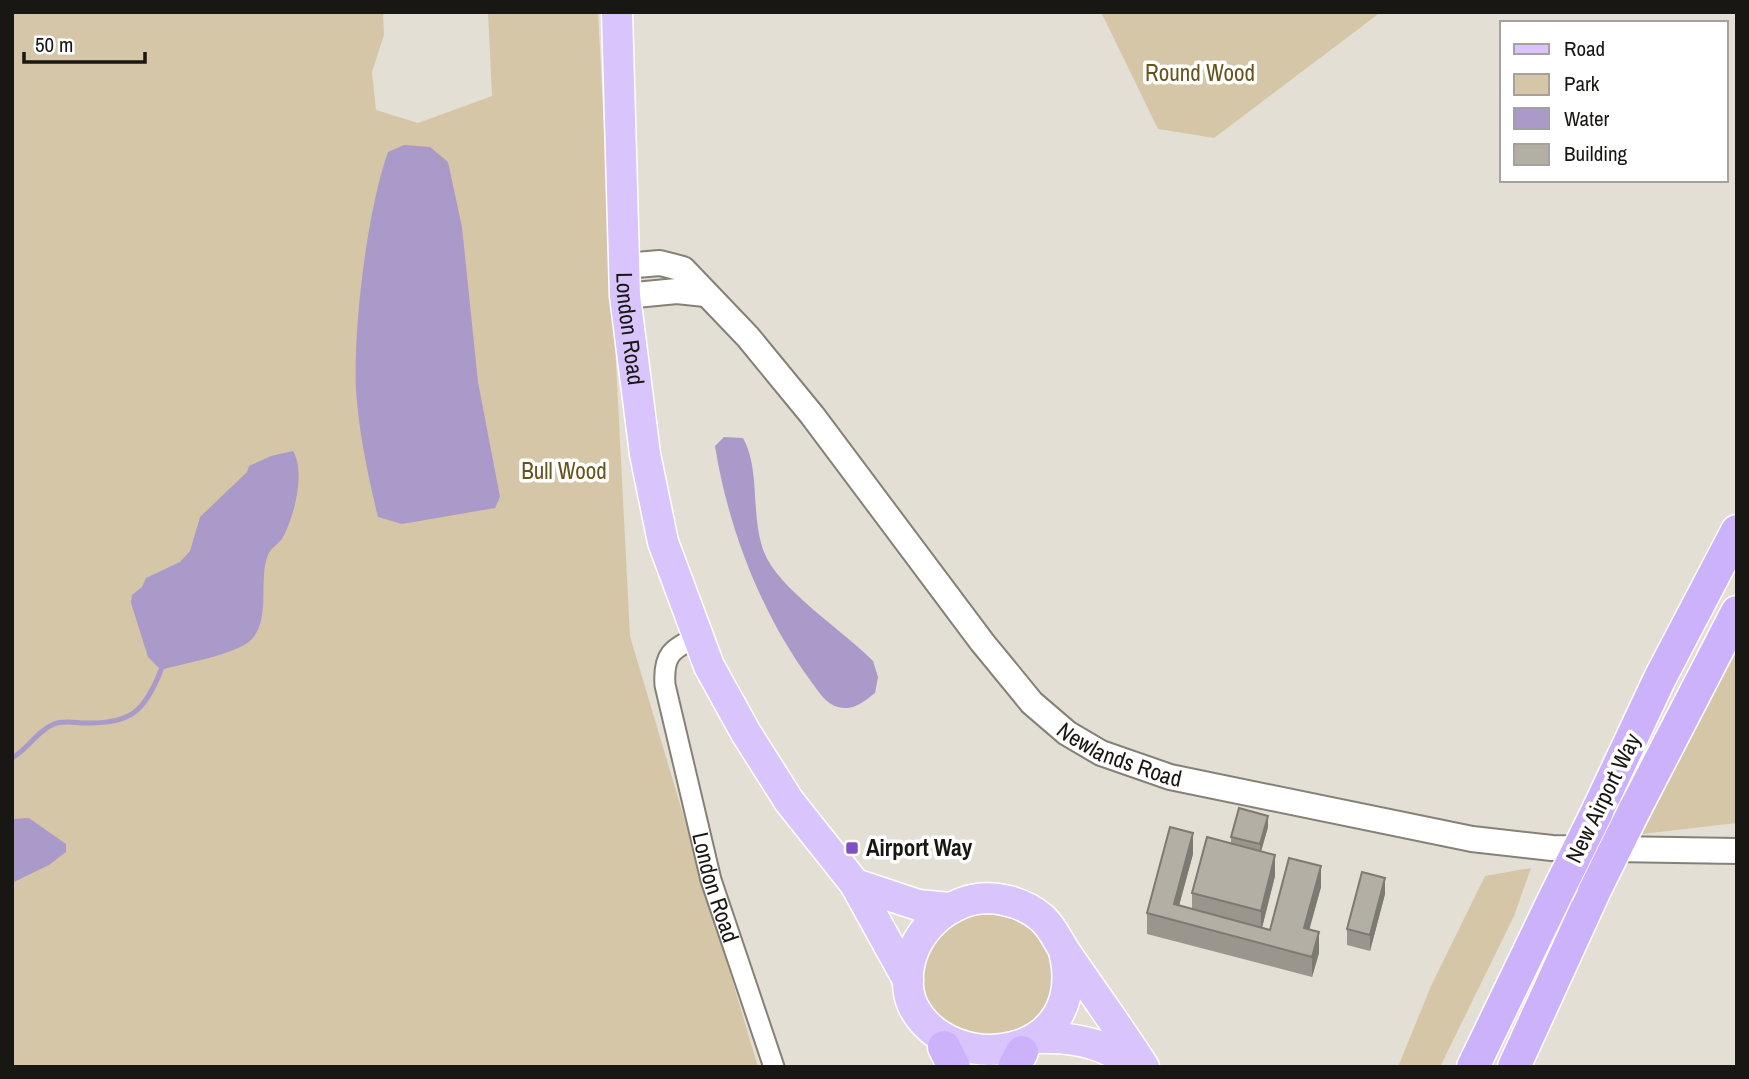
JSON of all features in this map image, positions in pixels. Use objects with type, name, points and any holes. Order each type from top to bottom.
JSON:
[{"type":"highway","name":"New Airport Way","points":[[1476,1059],[1666,666],[1737,531]]},
{"type":"highway","name":"New Airport Way","points":[[1514,1067],[1633,811],[1737,612]]},
{"type":"main road","name":"London Road","points":[[617,12],[625,296],[652,496],[663,542],[709,666],[766,767],[855,884],[908,980]]},
{"type":"main road","points":[[855,884],[918,905],[950,908]]},
{"type":"main road","points":[[988,898],[1026,907],[1049,926],[1143,1067],[1098,1043],[1068,1038],[1027,1053],[996,1060],[949,1057],[918,1018],[910,999],[910,958],[919,938],[932,921],[950,908],[968,901],[988,898]]},
{"type":"main road","points":[[1027,1053],[1056,1024],[1067,998],[1069,970],[1065,951]]},
{"type":"street","name":"Newlands Road","points":[[624,266],[660,263],[683,269],[748,337],[812,415],[982,642],[1032,703],[1067,733],[1101,753],[1170,777],[1450,836],[1552,848],[1737,851]]},
{"type":"street","points":[[625,296],[677,291],[705,294]]},
{"type":"street","name":"London Road","points":[[698,637],[671,653],[664,664],[665,685],[711,880],[774,1067]]},
{"type":"green space","name":"Bull Wood","points":[[12,12],[383,12],[384,35],[372,72],[376,110],[418,123],[492,96],[488,12],[598,12],[630,636],[758,1067],[12,1067]]},
{"type":"green space","name":"Round Wood","points":[[1101,12],[1381,12],[1214,138],[1158,129]]},
{"type":"green space","points":[[1737,648],[1737,823],[1642,834]]},
{"type":"green space","points":[[1531,868],[1514,916],[1440,1067],[1398,1067],[1431,986],[1485,876]]},
{"type":"green space","points":[[992,911],[1017,917],[1038,932],[1052,954],[1058,979],[1032,1036],[947,1039],[917,984],[928,953],[940,932],[959,919]]},
{"type":"water","points":[[404,145],[430,147],[448,162],[462,227],[478,382],[500,497],[495,508],[402,524],[378,517],[359,423],[356,365],[363,270],[380,177],[388,152]]},
{"type":"water","points":[[724,437],[743,438],[748,451],[754,479],[760,538],[772,566],[797,595],[873,661],[878,677],[875,693],[858,705],[840,708],[821,695],[776,627],[749,569],[728,508],[715,446]]},
{"type":"water","points":[[293,451],[298,471],[297,495],[282,539],[268,555],[265,565],[263,610],[258,630],[252,639],[235,650],[161,670],[148,657],[131,603],[132,595],[142,587],[146,578],[180,562],[190,551],[200,517],[247,472],[249,466],[271,456]]},
{"type":"water","points":[[29,818],[66,844],[66,852],[49,865],[12,883],[12,819]]},
{"type":"building","points":[[1239,808],[1268,816],[1260,844],[1231,837]]},
{"type":"building","points":[[1170,827],[1193,833],[1174,904],[1270,930],[1289,858],[1321,866],[1304,928],[1319,932],[1312,957],[1147,913]]},
{"type":"building","points":[[1207,837],[1275,855],[1261,911],[1192,893]]},
{"type":"building","points":[[1362,872],[1385,878],[1370,935],[1347,929]]},
{"type":"waterway","points":[[12,758],[54,724],[101,723],[114,721],[134,712],[149,696],[161,670]]},
{"type":"place","name":"Airport Way","points":[[852,848]]}]
